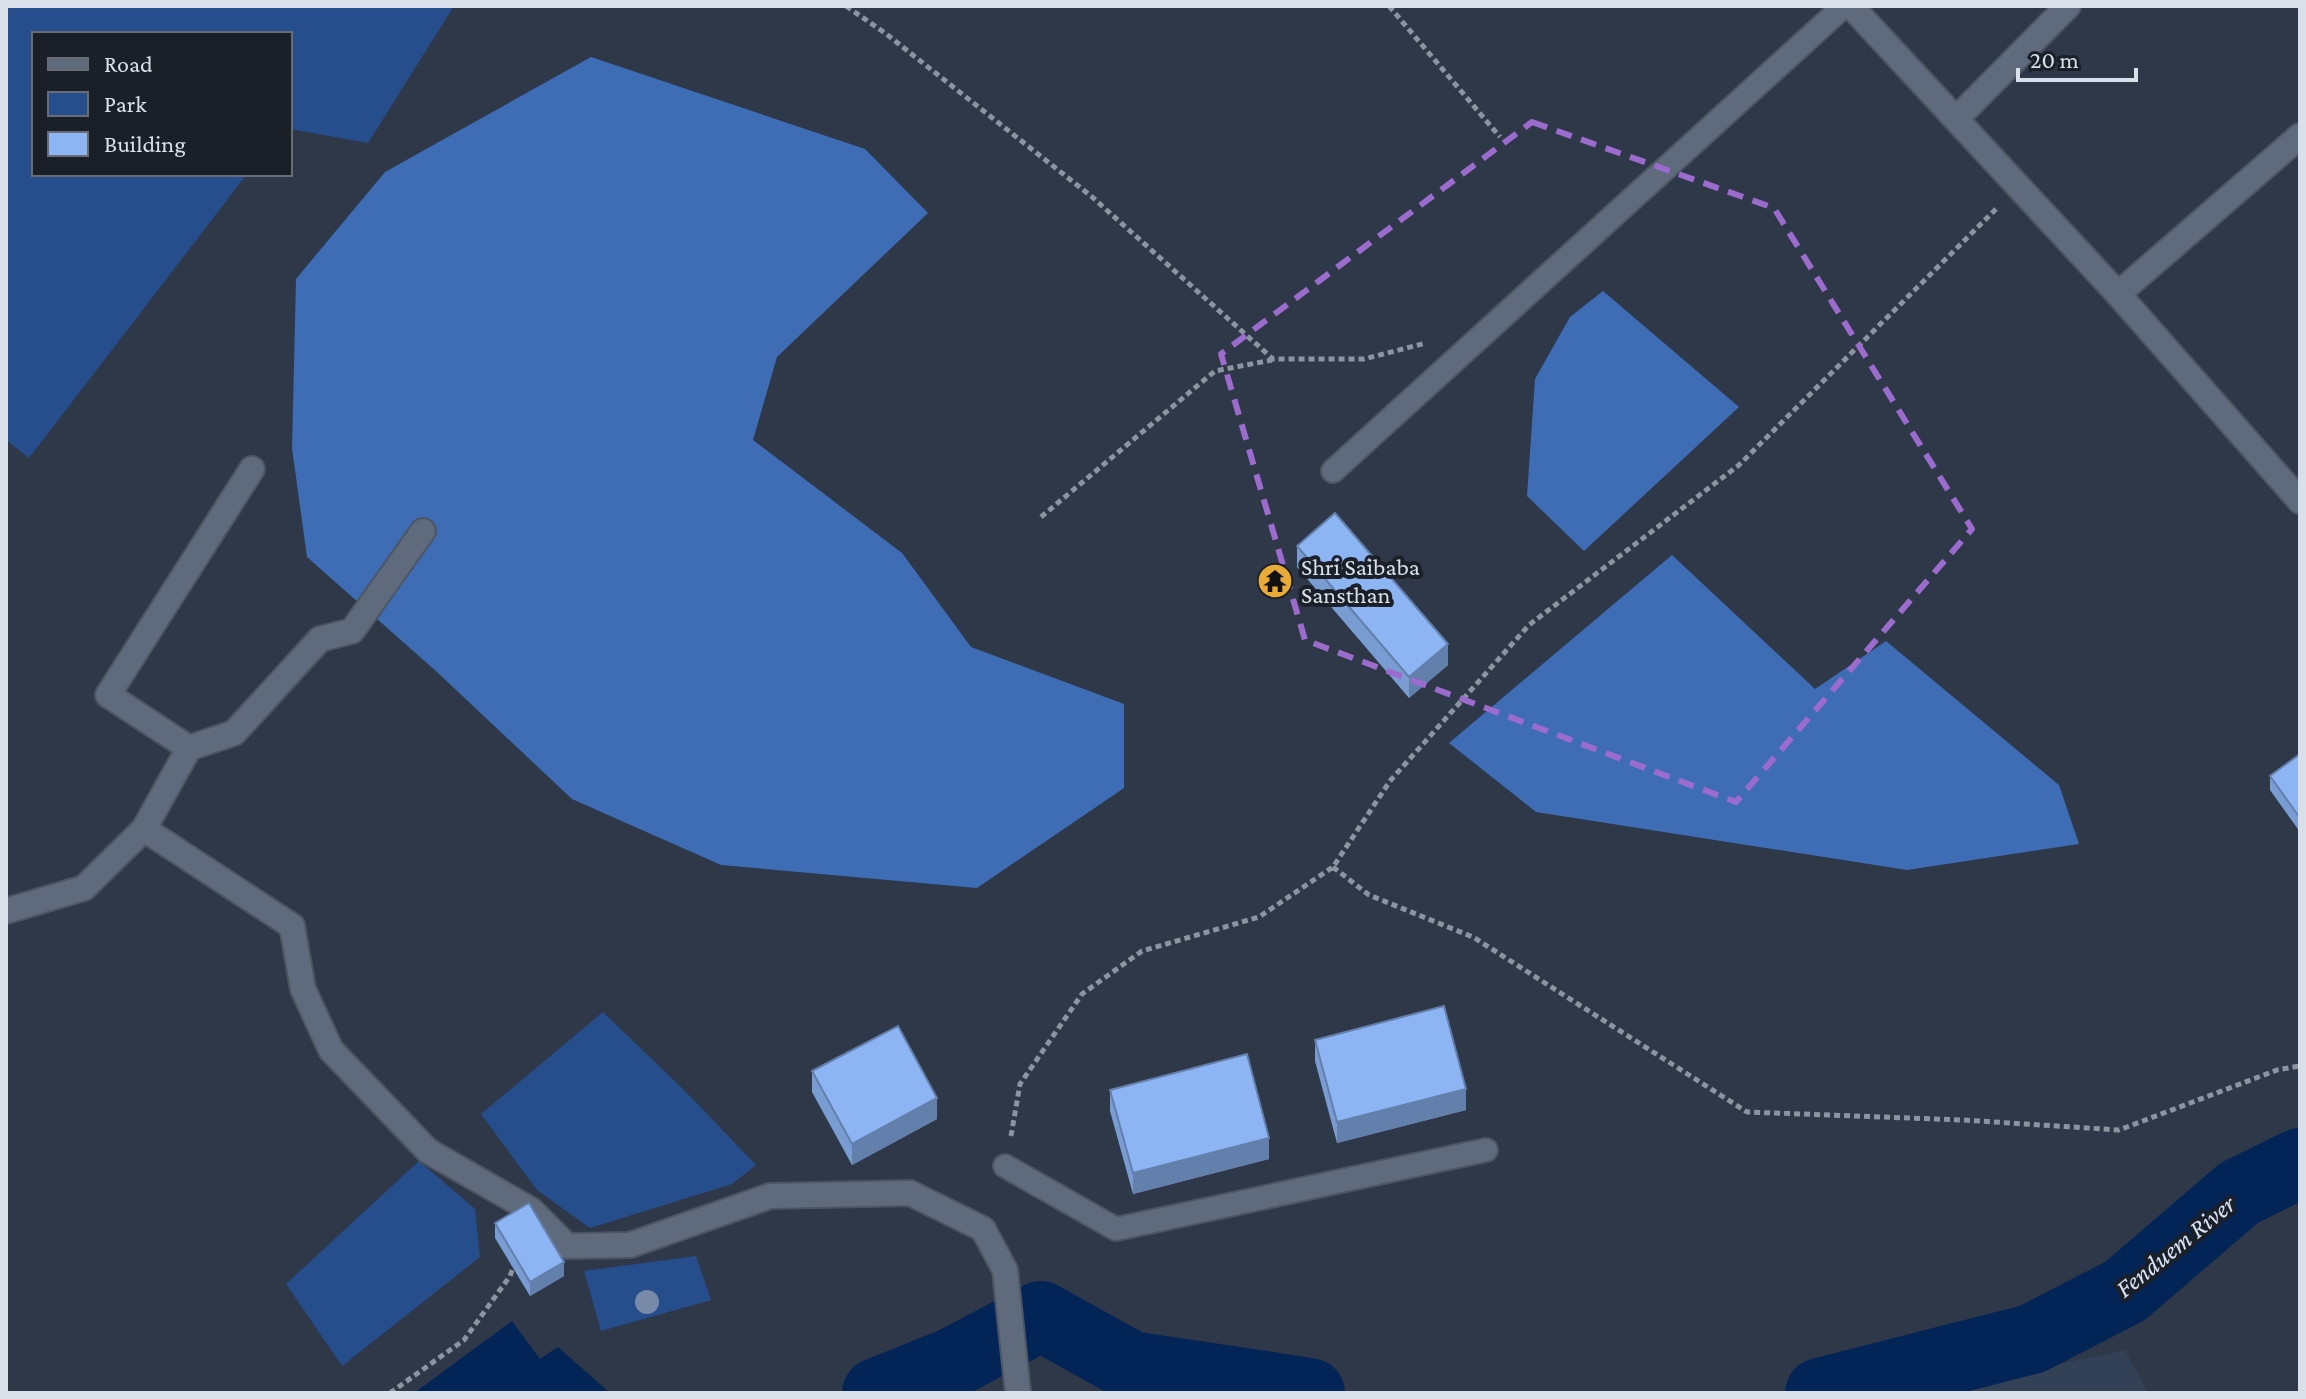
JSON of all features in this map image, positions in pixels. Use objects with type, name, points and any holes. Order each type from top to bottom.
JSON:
[{"type":"street","points":[[1851,6],[2118,294],[2300,501]]},
{"type":"street","points":[[1957,118],[2068,6]]},
{"type":"street","points":[[2118,294],[2300,136]]},
{"type":"street","points":[[189,748],[108,695],[252,469]]},
{"type":"street","points":[[6,911],[84,888],[144,829],[189,748],[234,733],[320,639],[352,631],[423,531]]},
{"type":"street","points":[[144,829],[292,926],[303,989],[331,1050],[428,1151],[531,1210],[567,1246],[630,1245],[770,1196],[910,1193],[983,1229],[1005,1270],[1018,1393]]},
{"type":"lane","points":[[1333,471],[1844,6]]},
{"type":"lane","points":[[1005,1166],[1116,1229],[1486,1150]]},
{"type":"path","points":[[846,6],[885,33],[1091,196],[1273,359]]},
{"type":"path","points":[[1389,6],[1500,137]]},
{"type":"path","points":[[1005,1166],[1020,1084],[1082,994],[1142,951],[1259,917],[1333,867],[1390,781],[1529,625],[1739,465],[2017,187]]},
{"type":"path","points":[[1041,517],[1215,371],[1273,359],[1364,359],[1431,341]]},
{"type":"path","points":[[1333,867],[1369,895],[1473,937],[1747,1112],[1963,1120],[2119,1130],[2277,1070],[2300,1066]]},
{"type":"path","points":[[390,1393],[464,1340],[510,1276],[515,1262]]},
{"type":"highlighted area","points":[[1532,122],[1774,208],[1972,529],[1736,802],[1305,640],[1221,354]]},
{"type":"shaded area","points":[[591,57],[865,149],[928,213],[777,357],[753,440],[902,553],[971,647],[1124,704],[1124,788],[977,888],[721,865],[572,799],[437,672],[307,557],[292,448],[296,279],[385,172]]},
{"type":"shaded area","points":[[1603,291],[1739,407],[1584,551],[1527,496],[1535,379],[1570,317]]},
{"type":"shaded area","points":[[1672,555],[1815,689],[1886,641],[2059,785],[2079,844],[1907,870],[1536,812],[1449,743]]},
{"type":"shaded area","points":[[512,1321],[540,1359],[558,1347],[610,1393],[414,1393]]},
{"type":"shaded area","points":[[2125,1350],[2148,1393],[1926,1393]]},
{"type":"green space","points":[[6,6],[454,6],[368,143],[292,129],[292,32],[32,32],[32,176],[245,176],[29,458],[6,440]]},
{"type":"green space","points":[[603,1012],[756,1165],[732,1184],[590,1228],[537,1190],[481,1114]]},
{"type":"green space","points":[[419,1161],[475,1209],[480,1257],[342,1366],[286,1284]]},
{"type":"green space","points":[[696,1256],[711,1300],[601,1331],[584,1271]]},
{"type":"building","points":[[1335,513],[1448,644],[1409,677],[1297,546]]},
{"type":"building","points":[[2300,754],[2300,818],[2270,776]]},
{"type":"building","points":[[1444,1006],[1466,1089],[1337,1122],[1315,1040]]},
{"type":"building","points":[[898,1026],[937,1098],[852,1144],[812,1071]]},
{"type":"building","points":[[1247,1054],[1269,1138],[1133,1173],[1110,1090]]},
{"type":"building","points":[[529,1203],[564,1262],[530,1282],[495,1223]]},
{"type":"waterway","name":"Fenduem River","points":[[1820,1393],[2032,1339],[2125,1291],[2239,1193],[2300,1163]]},
{"type":"waterway","name":"Fenduem River","points":[[877,1393],[954,1362],[1041,1316],[1131,1366],[1310,1393]]},
{"type":"place","name":"Shri Saibaba Sansthan","points":[[1275,581]]}]
